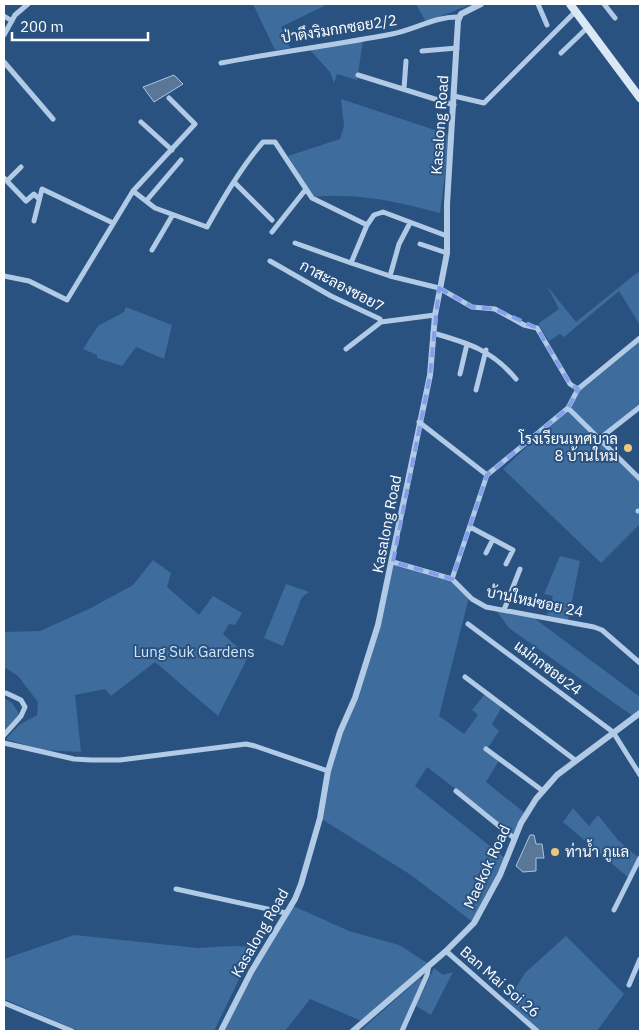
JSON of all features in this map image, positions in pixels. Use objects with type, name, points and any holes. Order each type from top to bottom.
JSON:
[{"type":"main road","points":[[570,4],[640,98]]},
{"type":"street","points":[[4,35],[21,8],[28,4]]},
{"type":"street","points":[[459,17],[481,4]]},
{"type":"street","points":[[538,4],[547,25]]},
{"type":"street","points":[[604,4],[615,18]]},
{"type":"street","points":[[454,96],[484,103],[575,12]]},
{"type":"street","points":[[4,16],[12,20]]},
{"type":"street","name":"ป่าตึงริมกกซอย2/2","points":[[222,63],[284,50],[394,34],[448,17],[459,17]]},
{"type":"street","name":"Kasalong Road","points":[[221,1031],[251,972],[295,899],[309,859],[320,818],[328,771],[340,732],[368,660],[393,562],[419,422],[430,375],[435,315],[447,253],[447,204],[459,17]]},
{"type":"street","points":[[560,54],[588,28]]},
{"type":"street","points":[[422,51],[457,48]]},
{"type":"street","points":[[404,90],[406,61]]},
{"type":"street","points":[[4,62],[53,119]]},
{"type":"street","points":[[358,75],[454,105]]},
{"type":"street","points":[[4,276],[29,281],[67,300],[140,181],[196,123],[169,98]]},
{"type":"street","points":[[141,122],[172,150]]},
{"type":"street","points":[[134,191],[156,208],[172,216],[207,227],[234,182],[264,142],[275,142],[312,198],[367,225]]},
{"type":"street","points":[[147,200],[182,160]]},
{"type":"street","points":[[21,168],[5,179],[26,202],[34,194],[38,198]]},
{"type":"street","points":[[234,182],[272,220]]},
{"type":"street","points":[[34,221],[42,189],[113,224]]},
{"type":"street","points":[[272,232],[306,189]]},
{"type":"street","points":[[352,263],[367,225],[374,214],[382,212],[447,236]]},
{"type":"street","points":[[152,250],[172,216]]},
{"type":"street","points":[[390,276],[399,244],[410,223]]},
{"type":"street","points":[[296,243],[390,276],[439,288],[472,307],[495,309],[524,325],[537,328],[570,384],[578,389]]},
{"type":"street","points":[[420,244],[447,253]]},
{"type":"street","name":"กาสะลองซอย7","points":[[270,261],[331,296],[380,318],[382,322],[435,315]]},
{"type":"street","points":[[346,349],[382,322]]},
{"type":"street","points":[[433,333],[486,350],[498,358],[516,378]]},
{"type":"street","points":[[452,579],[487,475],[568,408],[578,389],[640,338]]},
{"type":"street","points":[[460,374],[467,344]]},
{"type":"street","points":[[476,390],[486,350]]},
{"type":"street","points":[[599,439],[640,407]]},
{"type":"street","points":[[568,408],[640,479]]},
{"type":"street","points":[[419,422],[487,475]]},
{"type":"street","points":[[470,527],[514,550],[506,564]]},
{"type":"street","points":[[486,553],[493,539]]},
{"type":"street","name":"บ้านใหม่ซอย 24","points":[[393,562],[452,579],[479,604],[602,630],[640,663]]},
{"type":"street","points":[[504,610],[520,569]]},
{"type":"street","name":"แม่กกซอย24","points":[[468,624],[613,732]]},
{"type":"street","points":[[465,677],[575,760]]},
{"type":"street","points":[[4,735],[21,716],[25,707],[21,700],[6,694]]},
{"type":"street","name":"Maekok Road","points":[[354,1031],[446,951],[474,923],[484,907],[521,824],[543,790],[575,760],[640,713]]},
{"type":"street","points":[[613,732],[640,775]]},
{"type":"street","points":[[4,742],[74,759],[92,760],[120,760],[246,744],[328,771]]},
{"type":"street","points":[[486,749],[543,790]]},
{"type":"street","points":[[456,791],[514,838]]},
{"type":"street","points":[[614,910],[640,858]]},
{"type":"street","points":[[176,889],[286,913]]},
{"type":"street","name":"Ban Mai Soi 26","points":[[446,951],[537,1031]]},
{"type":"street","points":[[629,985],[640,959]]},
{"type":"street","points":[[402,1031],[428,974],[429,964]]},
{"type":"street","points":[[4,1003],[72,1031]]},
{"type":"highlighted area","points":[[439,288],[472,307],[495,309],[537,328],[570,384],[578,389],[568,408],[487,475],[452,579],[393,562],[430,375]]},
{"type":"green space","points":[[253,4],[323,4],[324,6],[281,27],[290,48],[275,50]]},
{"type":"green space","points":[[416,4],[472,4],[426,22]]},
{"type":"green space","points":[[363,41],[357,80],[337,74],[334,83],[330,72],[310,50]]},
{"type":"green space","points":[[341,99],[450,135],[440,213],[377,199],[345,196],[313,197],[288,156],[340,139],[344,126]]},
{"type":"green space","points":[[638,272],[640,276],[640,325],[619,291],[564,337],[560,334],[549,341],[538,324],[559,309],[547,286],[576,322]]},
{"type":"green space","points":[[126,307],[172,325],[164,359],[136,347],[122,366],[97,358],[97,355],[83,349],[98,326],[124,312]]},
{"type":"green space","points":[[640,338],[640,407],[600,438],[640,479],[640,524],[601,563],[503,469],[568,408],[578,389]]},
{"type":"green space","points":[[560,556],[580,561],[568,620],[547,615],[553,596],[544,594]]},
{"type":"green space","points":[[153,560],[171,573],[167,587],[199,615],[213,596],[242,613],[235,625],[229,624],[223,634],[248,657],[218,716],[155,662],[111,696],[105,689],[75,695],[81,752],[42,750],[6,739],[19,725],[37,715],[38,702],[18,676],[6,668],[4,673],[4,632],[40,631],[91,608],[133,585]]},
{"type":"green space","points":[[393,562],[452,579],[469,597],[439,716],[464,734],[478,715],[472,710],[485,694],[503,705],[492,724],[499,731],[487,749],[500,759],[486,782],[526,814],[515,835],[427,767],[415,786],[505,858],[474,923],[411,875],[320,818],[328,771],[353,702]]},
{"type":"green space","name":"Lung Suk Gardens","points":[[286,584],[309,592],[302,597],[283,646],[264,638]]},
{"type":"green space","points":[[495,609],[530,615],[640,697],[640,713],[634,717],[509,628]]},
{"type":"green space","points":[[4,698],[12,703],[19,714],[4,731]]},
{"type":"green space","points":[[573,808],[589,826],[598,815],[618,840],[640,859],[630,879],[563,822]]},
{"type":"green space","points":[[291,905],[349,931],[399,945],[429,964],[364,1022],[310,999],[285,1031],[221,1031]]},
{"type":"green space","points":[[74,935],[198,948],[258,947],[245,967],[214,1031],[79,1031],[4,999],[4,959]]},
{"type":"green space","points":[[566,936],[624,994],[597,1031],[540,1031],[507,1002],[525,973]]},
{"type":"green space","points":[[434,968],[443,975],[453,972],[431,1015],[416,1006]]},
{"type":"green space","points":[[420,978],[423,980],[400,1031],[360,1031]]},
{"type":"shaded area","points":[[174,75],[183,84],[154,102],[143,87]]},
{"type":"shaded area","points":[[530,835],[534,835],[536,844],[542,844],[544,858],[536,858],[536,871],[523,872],[516,866]]},
{"type":"place","name":"โรงเรียนเทศบาล 8 บ้านใหม่","points":[[628,448]]},
{"type":"place","name":"ท่าน้ำ ภูแล","points":[[555,852]]}]
